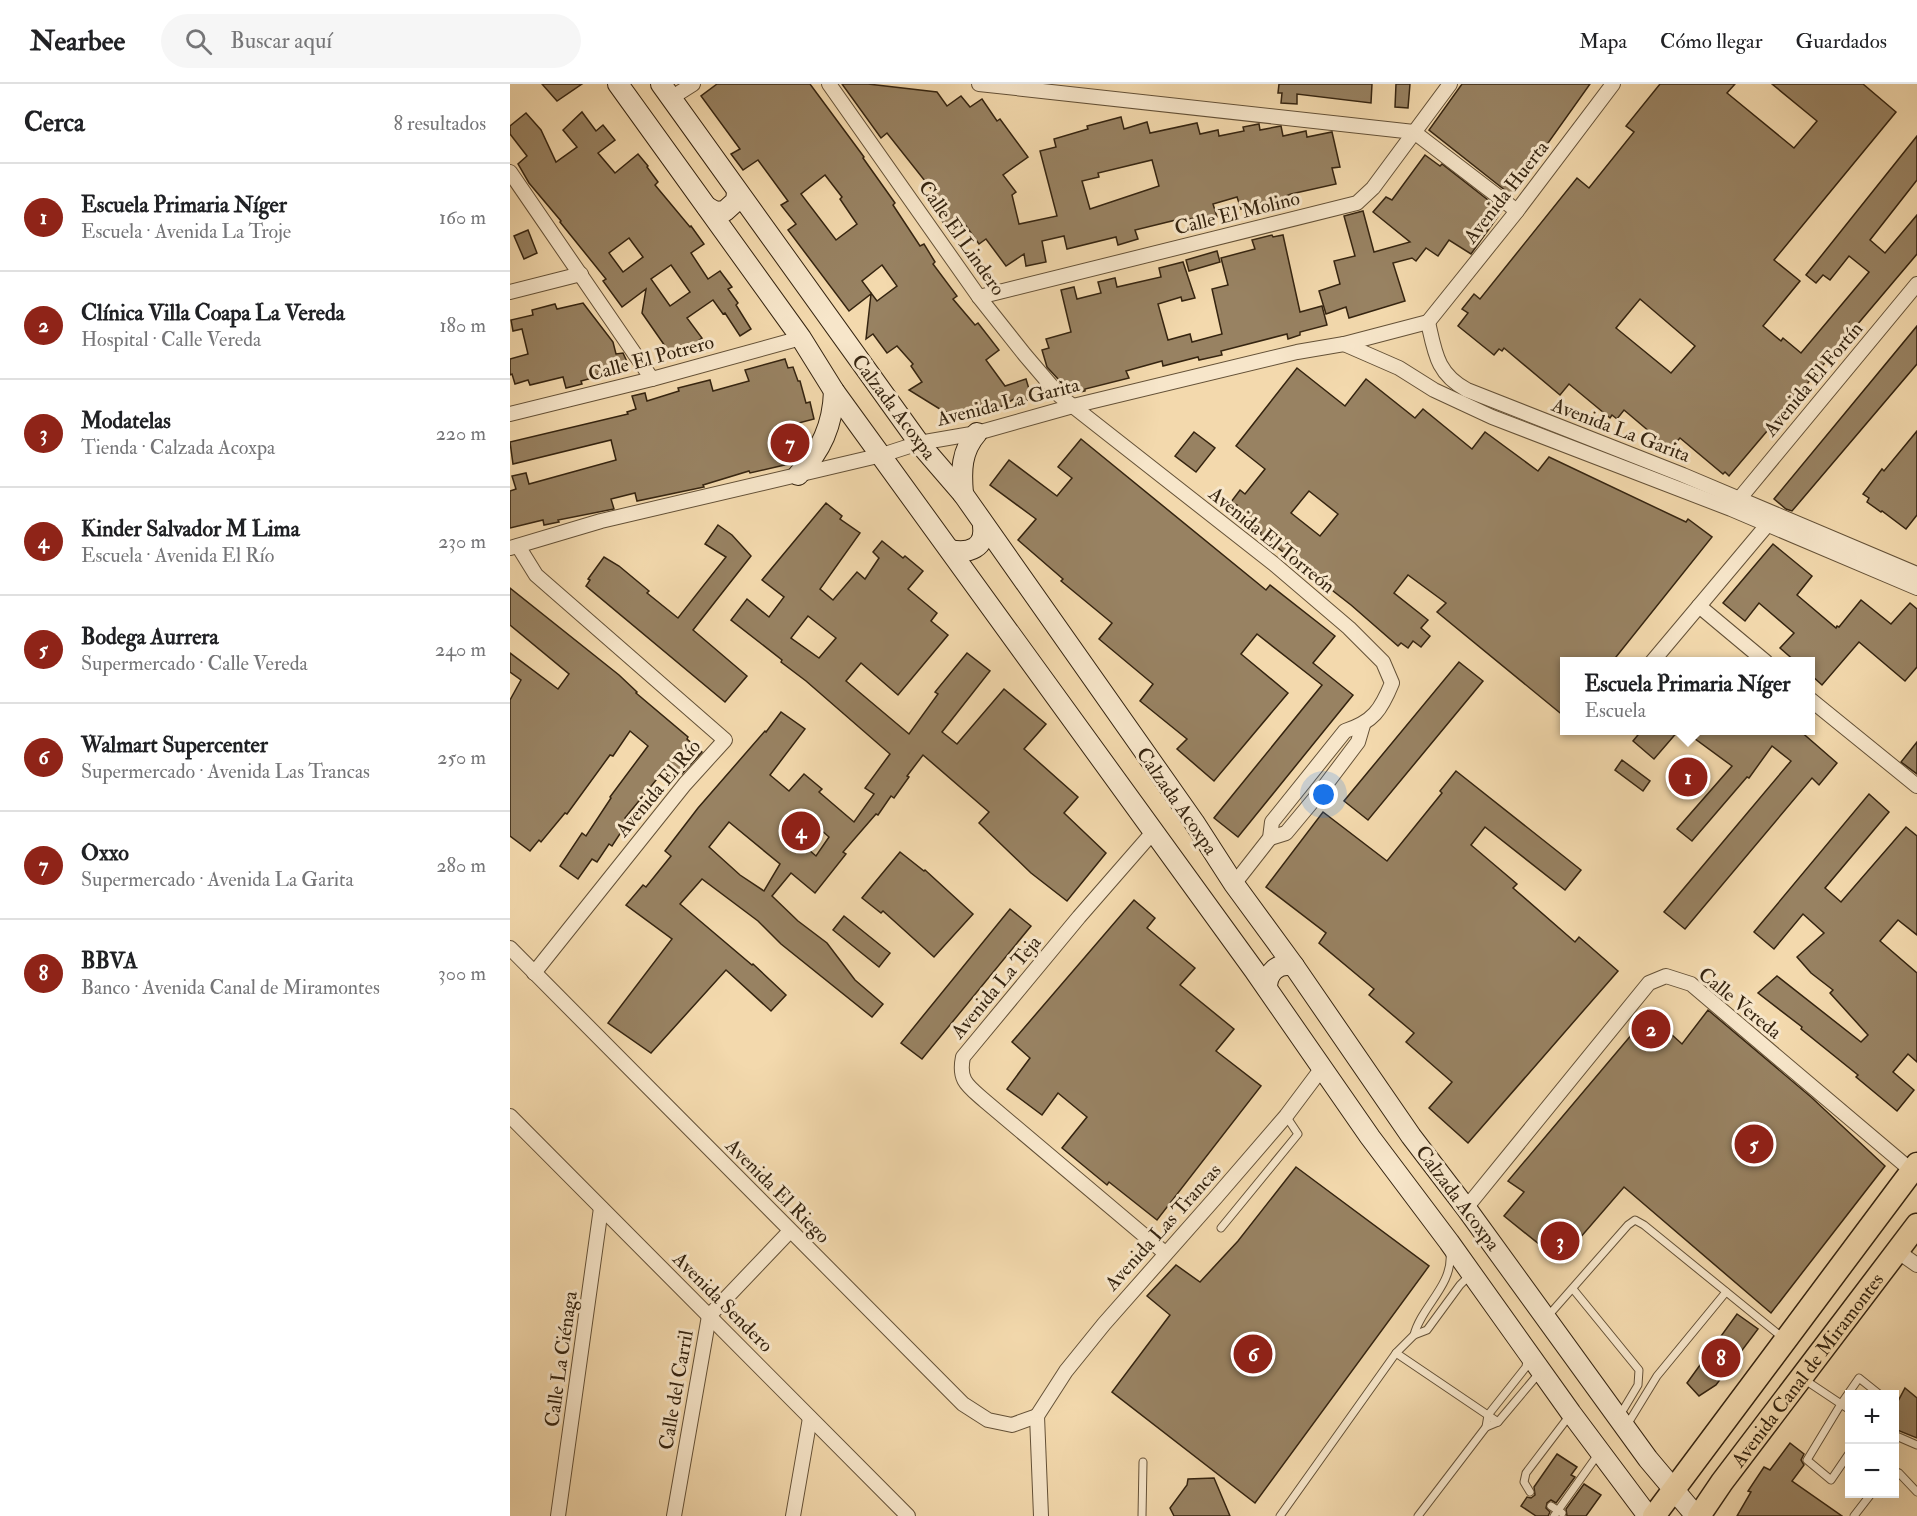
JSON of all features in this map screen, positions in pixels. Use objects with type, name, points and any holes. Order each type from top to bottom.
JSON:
[{"type":"main road","name":"Calzada Acoxpa","points":[[618,84],[801,338],[834,391],[1267,988],[1370,1137],[1648,1516]]},
{"type":"main road","name":"Calzada Acoxpa","points":[[666,91],[919,443],[963,494],[983,526],[1194,822],[1234,884],[1289,959],[1411,1136],[1673,1490],[1698,1516]]},
{"type":"main road","points":[[707,207],[716,212],[726,212],[736,201],[737,192]]},
{"type":"main road","points":[[724,232],[726,222],[733,214],[746,211],[752,213]]},
{"type":"main road","points":[[798,475],[825,438],[832,415],[834,391]]},
{"type":"main road","points":[[963,494],[963,456],[977,432]]},
{"type":"main road","points":[[951,550],[963,552],[975,549],[981,541],[983,526]]},
{"type":"main road","points":[[965,570],[975,550],[985,545],[997,545]]},
{"type":"main road","points":[[1254,970],[1264,971],[1273,968],[1280,961],[1289,959]]},
{"type":"main road","points":[[1267,988],[1268,978],[1274,969],[1284,965],[1289,959]]},
{"type":"main road","points":[[1370,1137],[1387,1132],[1394,1125],[1396,1115]]},
{"type":"main road","points":[[1384,1155],[1384,1144],[1390,1136],[1403,1132],[1411,1136]]},
{"type":"main road","name":"Avenida Canal de Miramontes","points":[[1654,1516],[1914,1168]]},
{"type":"main road","name":"Avenida Canal de Miramontes","points":[[1698,1516],[1917,1225]]},
{"type":"street","points":[[666,91],[693,84]]},
{"type":"street","name":"Calle El Lindero","points":[[829,84],[979,297],[1024,355],[1060,396],[1073,406]]},
{"type":"street","points":[[979,84],[1049,88],[1414,132],[1517,211]]},
{"type":"street","name":"Calle El Molino","points":[[979,297],[1357,203],[1373,188],[1450,84]]},
{"type":"street","name":"Avenida Huerta","points":[[1428,322],[1517,211],[1612,84]]},
{"type":"street","points":[[510,172],[652,379]]},
{"type":"street","points":[[510,292],[581,274]]},
{"type":"street","name":"Avenida El Fortín","points":[[1735,504],[1917,284]]},
{"type":"street","name":"Avenida La Garita","points":[[514,547],[601,520],[882,455],[919,443],[977,432],[1073,406],[1297,352],[1344,344],[1428,322],[1439,364],[1450,379],[1458,385],[1545,422],[1683,475],[1735,504]]},
{"type":"street","name":"Calle El Potrero","points":[[510,414],[652,379],[801,338]]},
{"type":"street","name":"Avenida La Garita","points":[[1344,344],[1399,368],[1434,390],[1492,417],[1735,504],[1917,574]]},
{"type":"street","name":"Avenida El Torreón","points":[[1073,406],[1282,571],[1349,628],[1383,662],[1392,683],[1383,704],[1363,725],[1345,731],[1272,822],[1270,838],[1234,884]]},
{"type":"street","points":[[1656,657],[1772,519]]},
{"type":"street","name":"Avenida La Garita","points":[[1772,519],[1917,588]]},
{"type":"street","name":"Avenida El Río","points":[[514,547],[536,574],[725,740],[685,784],[534,973]]},
{"type":"street","points":[[1699,606],[1760,657]]},
{"type":"street","points":[[1815,703],[1917,786]]},
{"type":"street","name":"Avenida La Teja","points":[[1154,831],[963,1057],[960,1070],[967,1085],[1165,1253]]},
{"type":"street","name":"Avenida El Riego","points":[[510,948],[963,1404],[988,1420],[1012,1425],[1037,1416]]},
{"type":"street","name":"Calle Vereda","points":[[1466,1208],[1648,982],[1666,976],[1691,984],[1914,1168]]},
{"type":"street","name":"Avenida Las Trancas","points":[[1037,1416],[1079,1355],[1286,1116],[1322,1068]]},
{"type":"street","name":"Avenida Sendero","points":[[510,1116],[908,1516]]},
{"type":"street","name":"Calle La Ciénaga","points":[[558,1516],[601,1208]]},
{"type":"street","name":"Calle del Carril","points":[[674,1516],[709,1316],[790,1230]]},
{"type":"street","points":[[1897,1251],[1917,1265]]},
{"type":"street","points":[[1037,1416],[1041,1516]]},
{"type":"street","points":[[793,1516],[810,1418]]},
{"type":"lane","points":[[1221,1228],[1298,1134],[1286,1116]]},
{"type":"lane","points":[[1546,1318],[1635,1220],[1658,1235],[1785,1340]]},
{"type":"lane","points":[[1414,1335],[1417,1325],[1447,1274],[1450,1260],[1449,1242]]},
{"type":"lane","points":[[1280,1516],[1396,1353],[1414,1335],[1427,1329],[1460,1285],[1472,1274]]},
{"type":"lane","points":[[1573,1288],[1639,1370],[1638,1384],[1622,1422]]},
{"type":"lane","points":[[1622,1422],[1726,1292]]},
{"type":"lane","points":[[1396,1353],[1498,1422]]},
{"type":"lane","points":[[1418,1516],[1486,1427],[1488,1415],[1526,1367],[1528,1354]]},
{"type":"lane","points":[[1486,1427],[1498,1422],[1536,1378],[1547,1379]]},
{"type":"lane","points":[[1800,1378],[1845,1407]]},
{"type":"lane","points":[[1850,1390],[1859,1378],[1873,1390]]},
{"type":"lane","points":[[1845,1397],[1807,1460],[1831,1480],[1845,1459]]},
{"type":"lane","points":[[1530,1492],[1524,1482],[1527,1473],[1571,1413]]},
{"type":"lane","points":[[1899,1437],[1917,1445]]},
{"type":"lane","points":[[1556,1511],[1600,1450]]},
{"type":"lane","points":[[1142,1516],[1143,1462]]},
{"type":"lane","points":[[1899,1473],[1917,1492]]},
{"type":"lane","points":[[1854,1516],[1868,1498]]},
{"type":"building","points":[[542,84],[582,84],[557,101]]},
{"type":"building","points":[[717,84],[810,84],[864,157],[920,246],[924,244],[935,262],[933,264],[957,296],[953,299],[975,325],[978,323],[999,350],[986,360],[1005,386],[1026,379],[1032,399],[1015,404],[1014,399],[990,413],[988,409],[967,417],[943,411],[909,390],[922,382],[911,366],[913,364],[897,346],[887,353],[873,334],[866,339],[871,294],[849,311],[788,230],[796,224],[781,205],[788,201],[758,160],[743,170],[731,154],[740,149],[701,96]],"holes":[[[825,175],[842,197],[840,199],[857,224],[836,240],[801,194]],[[882,265],[897,286],[877,301],[862,281]]]},
{"type":"building","points":[[842,84],[868,84],[937,92],[947,106],[961,96],[970,107],[982,99],[997,121],[1000,119],[1028,157],[1003,175],[1016,192],[1012,195],[1019,224],[1057,216],[1040,151],[1056,147],[1054,139],[1088,129],[1087,126],[1121,117],[1124,129],[1147,122],[1150,133],[1197,123],[1200,134],[1218,130],[1219,136],[1244,131],[1243,127],[1259,124],[1260,130],[1281,126],[1283,136],[1306,131],[1307,137],[1332,132],[1340,167],[1332,168],[1336,184],[1291,194],[1281,198],[1282,201],[1241,209],[1237,197],[1213,204],[1217,217],[1205,221],[1203,216],[1176,222],[1176,220],[1135,230],[1138,239],[1118,245],[1116,237],[1067,249],[1064,236],[1042,241],[1046,262],[1026,266],[1024,254],[1006,266],[986,239],[979,244],[959,216],[945,225],[938,215],[941,213],[927,195],[933,191],[887,133],[881,138]],"holes":[[[1152,160],[1159,186],[1090,209],[1082,181],[1099,177],[1098,173]]]},
{"type":"building","points":[[1279,84],[1372,84],[1371,103],[1297,94],[1297,104],[1281,103],[1282,93],[1278,93]]},
{"type":"building","points":[[1396,84],[1410,84],[1408,108],[1395,107]]},
{"type":"building","points":[[1462,84],[1590,84],[1511,195],[1429,130]]},
{"type":"building","points":[[1660,84],[1735,84],[1727,93],[1794,148],[1817,121],[1772,84],[1863,84],[1896,112],[1774,260],[1800,281],[1763,326],[1781,341],[1783,338],[1801,353],[1869,272],[1849,256],[1830,280],[1823,275],[1816,283],[1806,275],[1917,136],[1917,180],[1870,240],[1885,253],[1917,215],[1917,254],[1729,476],[1725,472],[1723,474],[1680,438],[1670,449],[1624,410],[1617,419],[1612,415],[1610,418],[1569,384],[1560,395],[1504,348],[1502,351],[1499,349],[1494,355],[1458,326],[1468,313],[1462,309],[1474,294],[1480,299],[1577,178],[1589,188],[1634,132],[1626,126]],"holes":[[[1640,299],[1695,346],[1671,373],[1616,328]]]},
{"type":"building","points":[[582,112],[596,131],[603,125],[615,140],[598,153],[615,173],[638,154],[658,182],[655,185],[704,244],[691,253],[708,279],[720,271],[732,287],[728,289],[751,329],[740,336],[725,313],[723,314],[713,300],[687,318],[702,338],[674,359],[642,313],[646,289],[622,307],[603,281],[606,279],[529,183],[518,164],[527,156],[510,134],[510,126],[526,113],[541,130],[556,162],[577,147],[563,130]],"holes":[[[629,238],[643,257],[623,272],[609,253]],[[671,265],[690,292],[670,306],[651,279]]]},
{"type":"building","points":[[1425,155],[1440,166],[1442,164],[1502,211],[1471,254],[1449,240],[1438,256],[1426,248],[1416,261],[1412,258],[1393,263],[1405,301],[1349,318],[1346,307],[1326,314],[1319,291],[1340,284],[1334,261],[1355,256],[1344,216],[1363,211],[1374,252],[1410,242],[1373,212],[1386,197],[1392,200]]},
{"type":"building","points":[[528,230],[537,253],[524,259],[514,236]]},
{"type":"building","points":[[1272,235],[1273,237],[1283,235],[1300,312],[1322,306],[1327,325],[1300,332],[1300,335],[1288,339],[1287,334],[1221,351],[1222,355],[1199,360],[1198,357],[1163,366],[1162,361],[1126,371],[1129,378],[1072,394],[1047,367],[1042,350],[1049,348],[1046,339],[1071,332],[1061,290],[1074,287],[1077,299],[1101,293],[1098,282],[1115,278],[1117,287],[1161,277],[1159,268],[1183,262],[1195,298],[1182,301],[1181,297],[1158,304],[1168,340],[1190,334],[1192,342],[1222,334],[1212,289],[1228,285],[1221,258],[1255,249],[1252,240]]},
{"type":"building","points":[[1217,251],[1220,262],[1189,271],[1186,260]]},
{"type":"building","points":[[583,303],[613,342],[616,354],[623,353],[629,366],[595,375],[596,377],[581,381],[582,384],[566,388],[563,377],[530,385],[528,380],[515,384],[512,374],[510,375],[510,359],[528,354],[522,329],[513,331],[511,320],[533,315],[532,310],[555,304],[557,309]]},
{"type":"building","points":[[1917,326],[1917,364],[1792,511],[1786,509],[1774,499]]},
{"type":"building","points":[[785,359],[788,368],[793,367],[800,381],[806,403],[810,402],[814,419],[791,425],[799,455],[793,463],[750,473],[749,471],[703,485],[704,487],[637,501],[635,493],[611,499],[614,509],[544,525],[543,520],[510,528],[510,491],[516,489],[512,476],[526,473],[529,484],[616,460],[611,440],[513,464],[510,442],[628,414],[627,412],[636,409],[632,396],[645,393],[647,401],[679,391],[678,388],[710,380],[713,391],[749,381],[745,370]]},
{"type":"building","points":[[1297,368],[1345,406],[1366,379],[1415,418],[1423,409],[1472,449],[1485,432],[1538,471],[1549,457],[1686,522],[1688,519],[1712,537],[1616,657],[1560,657],[1560,713],[1437,612],[1446,603],[1408,575],[1394,593],[1428,620],[1421,628],[1430,636],[1421,647],[1413,641],[1408,648],[1401,643],[1398,646],[1351,605],[1260,534],[1261,532],[1233,510],[1237,505],[1231,502],[1240,490],[1245,494],[1265,469],[1236,446]],"holes":[[[1309,491],[1338,514],[1320,536],[1291,513]]]},
{"type":"building","points":[[1917,431],[1917,515],[1906,529],[1867,502],[1869,498],[1863,494],[1882,469],[1884,471]]},
{"type":"building","points":[[1194,432],[1215,448],[1196,472],[1175,456]]},
{"type":"building","points":[[1081,439],[1266,590],[1270,585],[1335,636],[1313,663],[1353,695],[1238,837],[1214,818],[1322,685],[1257,634],[1241,654],[1288,693],[1214,781],[1177,749],[1187,739],[1140,701],[1153,684],[1099,639],[1112,623],[1061,581],[1063,579],[1018,540],[1036,519],[990,485],[1009,460],[1057,496],[1072,478],[1058,467]]},
{"type":"building","points":[[826,503],[842,516],[840,519],[860,533],[820,589],[833,600],[857,572],[865,579],[879,558],[873,552],[882,541],[903,558],[905,556],[923,571],[908,589],[937,613],[931,621],[948,635],[898,695],[861,663],[846,681],[909,734],[938,694],[935,692],[967,653],[990,671],[942,732],[957,744],[1004,689],[1046,724],[1024,749],[1078,797],[1064,813],[1106,853],[1067,901],[1031,873],[979,823],[989,812],[923,755],[894,798],[891,796],[878,815],[876,814],[843,852],[846,854],[815,893],[791,873],[772,896],[798,921],[827,943],[855,980],[883,1004],[872,1017],[781,944],[758,921],[702,879],[680,904],[753,964],[786,995],[771,1011],[726,970],[651,1053],[608,1023],[672,939],[626,905],[643,885],[646,887],[671,856],[665,851],[698,808],[781,712],[805,729],[770,775],[789,791],[804,774],[822,789],[819,792],[854,822],[874,794],[865,788],[890,754],[781,662],[782,660],[731,620],[747,599],[769,617],[784,597],[762,580]],"holes":[[[808,616],[836,638],[819,658],[791,638]],[[802,813],[829,837],[816,856],[787,831]],[[729,822],[780,864],[764,891],[740,875],[709,847]]]},
{"type":"building","points":[[718,525],[732,535],[751,556],[693,630],[747,676],[725,702],[586,586],[590,580],[588,579],[604,557],[619,566],[678,618],[726,557],[705,544]]},
{"type":"building","points":[[1773,544],[1812,576],[1797,595],[1836,628],[1861,600],[1891,624],[1910,603],[1917,609],[1917,667],[1905,681],[1859,642],[1822,685],[1815,679],[1815,657],[1790,657],[1780,648],[1794,633],[1759,603],[1745,621],[1723,603]]},
{"type":"building","points":[[510,588],[619,675],[702,752],[682,774],[670,763],[625,818],[629,820],[612,846],[609,844],[597,862],[592,859],[578,879],[560,866],[582,833],[586,836],[610,797],[648,746],[630,731],[567,814],[565,813],[541,842],[539,840],[530,851],[510,836],[510,700],[521,680],[510,672],[510,653],[558,689],[569,674],[510,625]]},
{"type":"building","points":[[1459,662],[1483,681],[1368,820],[1344,801]]},
{"type":"building","points":[[1638,735],[1675,735],[1654,759],[1633,741]]},
{"type":"building","points":[[1690,735],[1805,735],[1837,763],[1819,785],[1812,778],[1685,929],[1664,912],[1791,761],[1772,746],[1749,778],[1747,777],[1692,841],[1677,829],[1732,766]]},
{"type":"building","points":[[1917,742],[1917,774],[1901,762]]},
{"type":"building","points":[[1622,760],[1650,781],[1643,791],[1615,770]]},
{"type":"building","points":[[1456,771],[1581,870],[1565,890],[1485,827],[1471,845],[1517,884],[1513,888],[1575,942],[1579,937],[1618,971],[1468,1143],[1429,1108],[1452,1082],[1406,1042],[1414,1033],[1369,995],[1374,989],[1319,943],[1326,933],[1266,887],[1323,812],[1387,861],[1442,793],[1440,791]]},
{"type":"building","points":[[1869,794],[1889,812],[1825,888],[1841,902],[1906,827],[1917,836],[1917,935],[1898,920],[1880,941],[1917,973],[1917,1062],[1908,1054],[1893,1072],[1914,1090],[1897,1111],[1856,1077],[1858,1075],[1801,1029],[1802,1027],[1758,993],[1777,976],[1861,1042],[1868,1035],[1830,993],[1833,990],[1811,973],[1797,957],[1824,933],[1803,914],[1774,949],[1754,932]]},
{"type":"building","points":[[900,852],[925,870],[973,914],[934,957],[883,911],[881,913],[862,898]]},
{"type":"building","points":[[1134,900],[1155,918],[1147,928],[1195,968],[1180,985],[1234,1029],[1216,1051],[1261,1086],[1157,1220],[1109,1182],[1107,1185],[1062,1148],[1087,1117],[1058,1093],[1042,1115],[1007,1089],[1030,1058],[1012,1042]]},
{"type":"building","points":[[1010,909],[1031,926],[922,1059],[901,1043]]},
{"type":"building","points":[[844,916],[890,953],[879,967],[833,930]]},
{"type":"building","points":[[1708,1010],[1811,1097],[1885,1166],[1771,1313],[1624,1187],[1560,1261],[1504,1216],[1524,1192],[1508,1181],[1649,1014],[1682,1044]]},
{"type":"building","points":[[1296,1167],[1429,1266],[1255,1503],[1112,1392],[1170,1315],[1147,1296],[1176,1265],[1200,1282],[1238,1241]]},
{"type":"building","points":[[1737,1314],[1758,1329],[1716,1385],[1699,1396],[1687,1383]]},
{"type":"building","points":[[1905,1388],[1917,1398],[1917,1438],[1899,1431],[1899,1399]]},
{"type":"building","points":[[1790,1443],[1804,1454],[1801,1460],[1804,1465],[1792,1481],[1842,1516],[1737,1516],[1751,1492],[1748,1491],[1764,1467],[1770,1470]]},
{"type":"building","points":[[1557,1454],[1577,1467],[1571,1475],[1575,1477],[1556,1503],[1551,1500],[1547,1503],[1546,1508],[1550,1512],[1548,1516],[1536,1516],[1521,1506],[1527,1497],[1531,1498],[1535,1495],[1534,1487]]},
{"type":"building","points":[[1214,1478],[1230,1516],[1174,1516],[1170,1508],[1187,1485],[1188,1479]]},
{"type":"building","points":[[1584,1484],[1601,1495],[1586,1516],[1567,1516],[1566,1509]]},
{"type":"place","name":"Oxxo","points":[[790,443]]},
{"type":"place","name":"Escuela Primaria Níger","points":[[1688,777]]},
{"type":"place","name":"Kinder Salvador M Lima","points":[[801,831]]},
{"type":"place","name":"Clínica Villa Coapa La Vereda","points":[[1651,1029]]},
{"type":"place","name":"Bodega Aurrera","points":[[1754,1144]]},
{"type":"place","name":"Modatelas","points":[[1560,1241]]},
{"type":"place","name":"Walmart Supercenter","points":[[1253,1354]]},
{"type":"place","name":"BBVA","points":[[1721,1358]]}]
